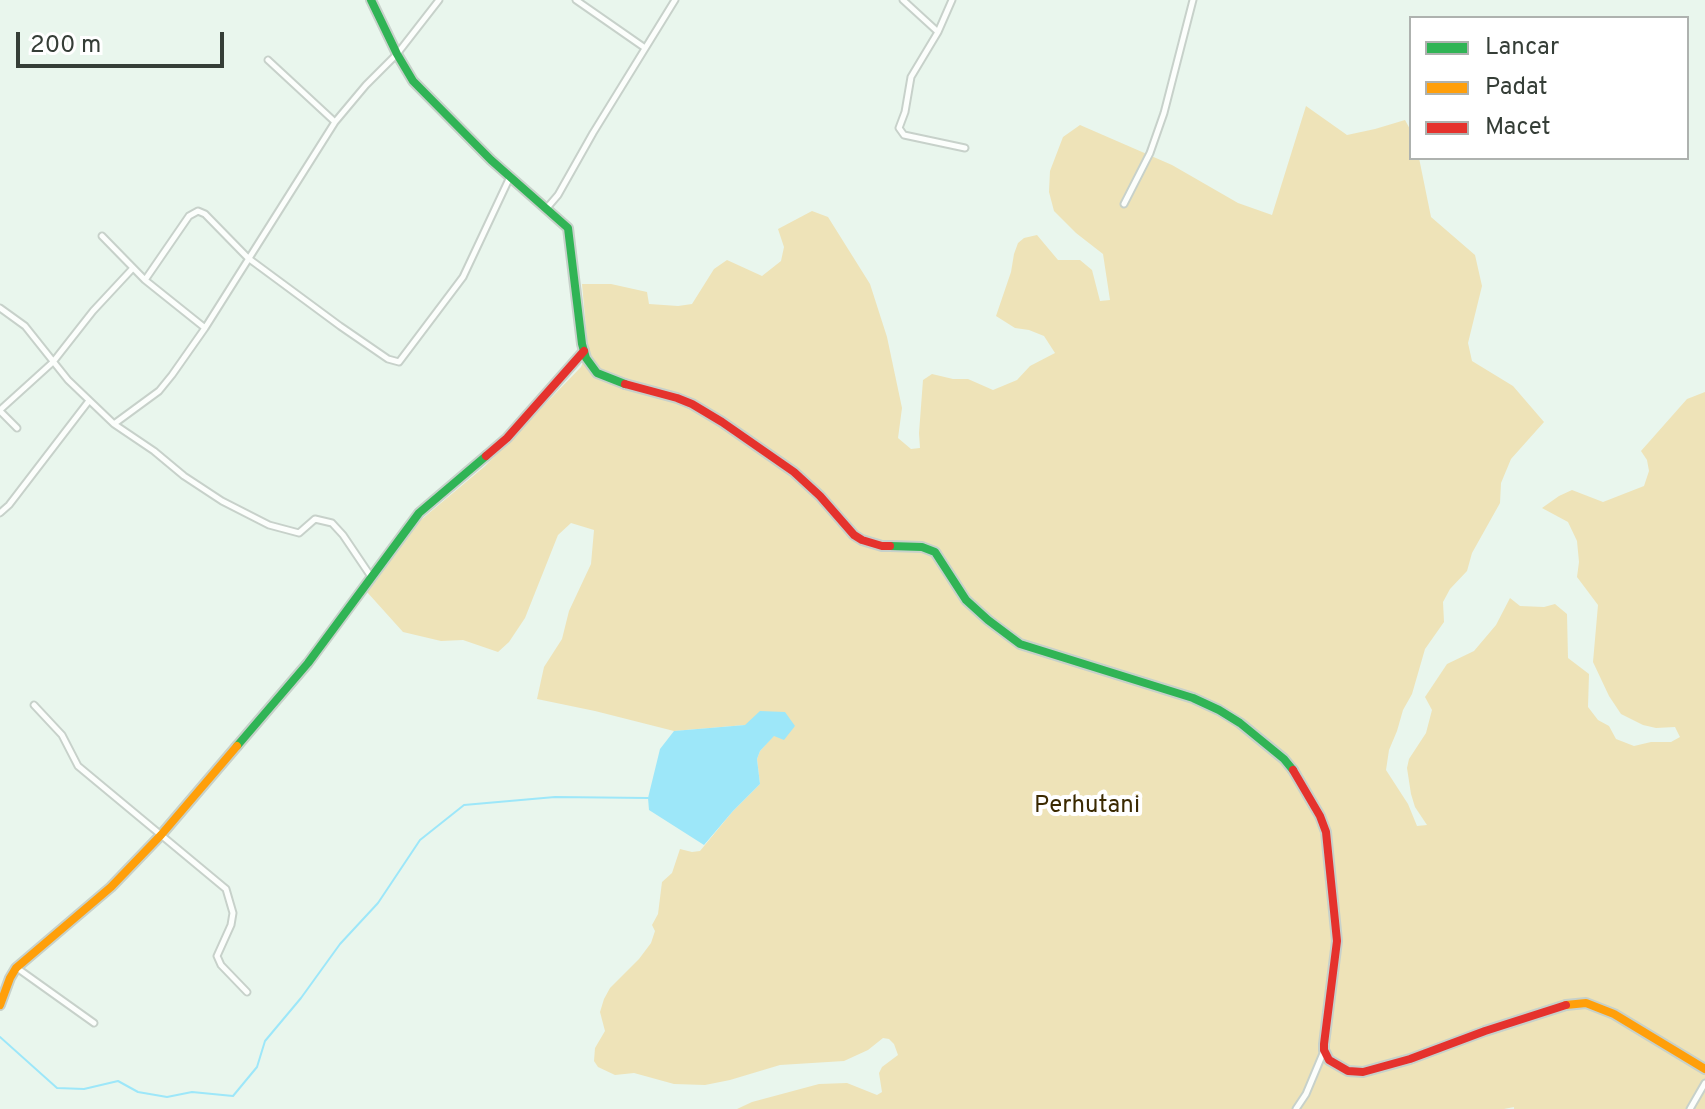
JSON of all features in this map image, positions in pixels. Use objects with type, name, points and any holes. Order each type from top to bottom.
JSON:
[{"type":"street","points":[[371,0],[413,81],[510,177],[570,231],[584,351],[593,368],[605,378],[677,398],[722,422],[794,472],[862,540],[882,546],[922,547],[935,552],[966,600],[1011,639],[1070,661],[1193,698],[1240,723],[1284,759],[1297,775],[1326,832],[1337,941],[1324,1050],[1306,1094],[1296,1109]]},
{"type":"street","points":[[114,424],[159,391],[205,328],[335,122],[397,54],[439,0]]},
{"type":"street","points":[[576,0],[645,48]]},
{"type":"street","points":[[546,209],[558,195],[675,0]]},
{"type":"street","points":[[903,0],[938,32]]},
{"type":"street","points":[[952,0],[938,32],[911,77],[899,130],[904,135],[965,148]]},
{"type":"street","points":[[1124,204],[1145,163],[1164,113],[1193,0]]},
{"type":"street","points":[[268,60],[335,122]]},
{"type":"street","points":[[145,280],[189,216],[198,211],[205,214],[248,258],[352,335],[388,359],[399,362],[463,277],[510,177]]},
{"type":"street","points":[[102,236],[145,280],[205,328]]},
{"type":"street","points":[[17,428],[0,410],[53,362],[93,311],[133,268]]},
{"type":"street","points":[[0,308],[25,326],[88,402],[184,476],[222,501],[269,525],[299,533],[315,519],[332,523],[372,578]]},
{"type":"street","points":[[0,1005],[16,968],[111,887],[161,835],[308,663],[419,513],[507,438],[584,351]]},
{"type":"street","points":[[0,513],[88,402]]},
{"type":"street","points":[[34,705],[62,735],[78,766],[226,889],[233,913],[217,956],[221,965],[247,992]]},
{"type":"street","points":[[16,968],[94,1023]]},
{"type":"street","points":[[1324,1050],[1329,1060],[1339,1067],[1356,1073],[1363,1072],[1566,1005],[1586,1003],[1614,1014],[1705,1069]]},
{"type":"street","points":[[1690,1109],[1705,1083]]},
{"type":"green space","name":"Perhutani","points":[[1306,106],[1347,135],[1405,120],[1409,127],[1409,160],[1419,160],[1431,217],[1475,255],[1482,286],[1468,343],[1472,361],[1513,386],[1544,422],[1511,459],[1501,483],[1500,503],[1472,553],[1467,571],[1450,589],[1443,602],[1444,622],[1425,649],[1412,694],[1389,750],[1386,770],[1408,804],[1417,826],[1427,825],[1415,807],[1407,768],[1409,759],[1426,733],[1432,710],[1425,697],[1447,664],[1474,651],[1496,625],[1510,598],[1520,606],[1555,604],[1567,614],[1568,658],[1589,674],[1588,707],[1598,720],[1609,726],[1616,739],[1634,746],[1671,742],[1680,737],[1675,727],[1643,725],[1621,714],[1609,696],[1593,662],[1598,605],[1577,577],[1577,541],[1568,522],[1542,508],[1572,490],[1603,502],[1644,486],[1649,471],[1641,451],[1687,399],[1705,392],[1705,1109],[737,1109],[819,1084],[847,1083],[877,1095],[882,1092],[879,1073],[882,1067],[898,1055],[894,1044],[883,1038],[868,1050],[844,1061],[780,1065],[705,1085],[674,1084],[634,1073],[615,1075],[598,1067],[594,1061],[595,1048],[605,1031],[600,1012],[604,999],[610,988],[651,943],[662,882],[672,873],[680,849],[700,851],[760,784],[757,759],[760,751],[774,735],[795,726],[745,725],[674,731],[537,699],[544,667],[562,639],[569,611],[591,564],[594,530],[571,523],[558,535],[525,618],[498,652],[463,640],[441,641],[403,632],[367,592],[416,524],[485,466],[581,367],[588,350],[582,284],[611,284],[647,292],[649,304],[692,304],[714,269],[727,260],[762,276],[781,261],[784,247],[778,229],[812,211],[828,217],[870,284],[887,337],[902,408],[898,438],[911,449],[920,448],[923,380],[932,374],[968,379],[993,390],[1017,380],[1030,366],[1055,353],[1044,336],[1015,328],[996,316],[1014,254],[1018,243],[1024,238],[1037,235],[1058,260],[1080,260],[1092,270],[1100,301],[1110,300],[1103,254],[1054,211],[1049,192],[1050,171],[1063,137],[1080,125],[1172,165],[1238,203],[1272,215]]},
{"type":"water","points":[[760,711],[785,712],[795,726],[784,740],[774,736],[760,751],[757,759],[760,784],[704,845],[649,810],[648,798],[660,749],[674,731],[745,725]]},
{"type":"waterway","points":[[0,1037],[57,1088],[84,1089],[118,1081],[138,1092],[167,1097],[192,1092],[233,1096],[257,1067],[265,1041],[340,944],[378,903],[420,840],[464,805],[555,797],[648,798]]},
{"type":"traffic: fast","points":[[371,0],[413,81],[491,160],[568,228],[586,358],[597,373],[625,384]]},
{"type":"traffic: fast","points":[[237,746],[308,663],[419,513],[486,456]]},
{"type":"traffic: fast","points":[[890,546],[922,547],[935,552],[966,600],[1020,644],[1193,698],[1240,723],[1293,770]]},
{"type":"traffic: slow","points":[[0,1005],[16,968],[111,887],[161,835],[237,746]]},
{"type":"traffic: slow","points":[[1566,1005],[1586,1003],[1614,1014],[1705,1069]]},
{"type":"traffic: jam","points":[[486,456],[507,438],[584,351]]},
{"type":"traffic: jam","points":[[625,384],[677,398],[722,422],[794,472],[854,535],[862,540],[890,546]]},
{"type":"traffic: jam","points":[[1293,770],[1326,832],[1337,941],[1324,1044],[1329,1060],[1348,1071],[1363,1072],[1566,1005]]}]
